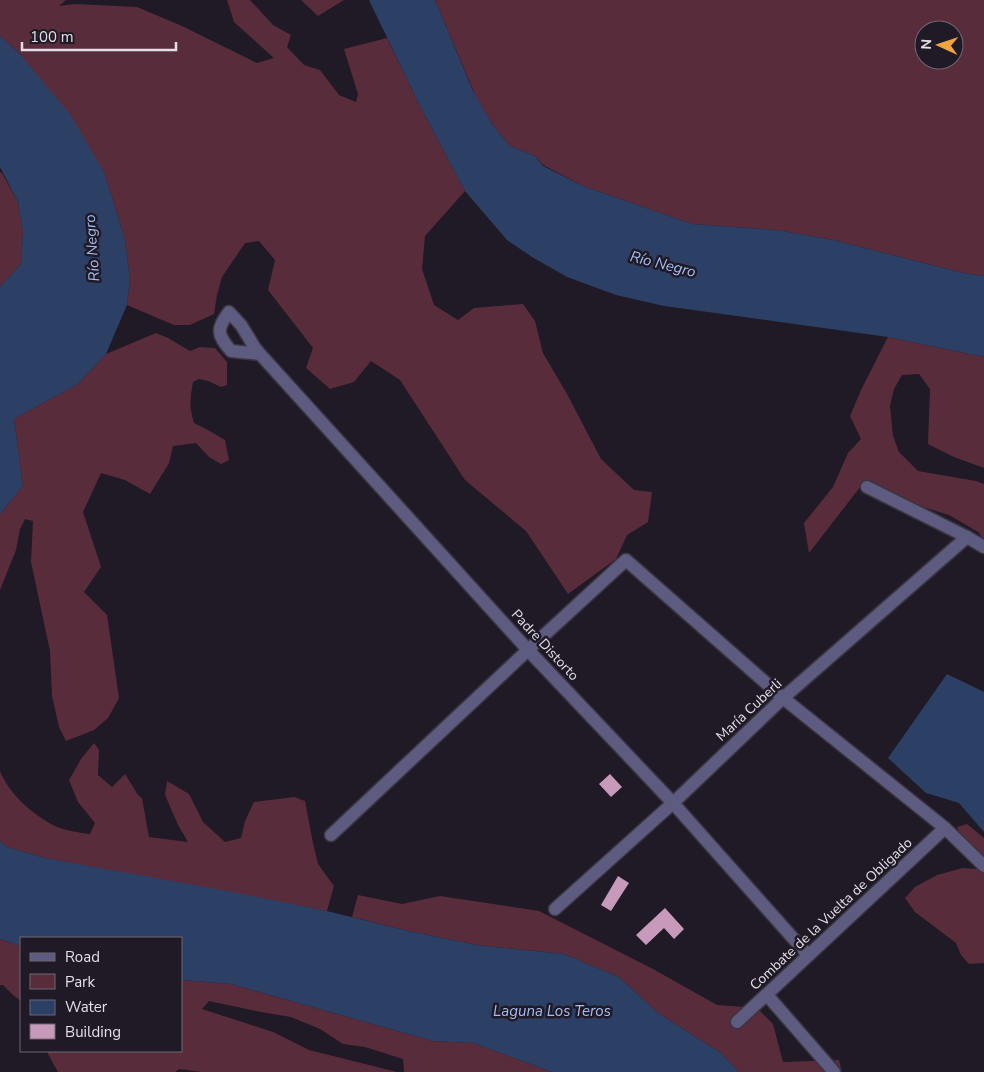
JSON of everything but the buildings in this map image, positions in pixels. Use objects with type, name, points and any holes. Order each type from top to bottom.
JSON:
[{"type":"street","name":"Padre Distorto","points":[[260,354],[528,650],[673,803],[808,955]]},
{"type":"street","points":[[867,487],[984,547]]},
{"type":"street","name":"María Cuberli","points":[[555,910],[673,803],[783,698],[967,537]]},
{"type":"street","points":[[331,835],[626,560],[783,698],[945,828],[984,866]]},
{"type":"street","name":"Combate de la Vuelta de Obligado","points":[[737,1022],[945,828]]},
{"type":"street","points":[[766,996],[834,1072]]},
{"type":"green space","points":[[0,0],[66,0],[59,6],[75,4],[137,7],[182,26],[257,63],[274,58],[234,22],[227,0],[250,0],[273,25],[291,35],[287,47],[304,65],[320,70],[339,95],[356,102],[358,94],[344,49],[387,38],[465,191],[425,236],[422,269],[434,305],[458,320],[474,308],[523,304],[535,321],[543,353],[601,459],[634,490],[652,492],[648,522],[627,535],[616,559],[568,594],[526,531],[465,480],[400,380],[371,361],[354,382],[330,389],[306,368],[313,348],[268,290],[275,260],[259,241],[245,243],[222,277],[214,314],[190,325],[174,325],[127,305],[130,279],[125,239],[104,172],[19,53],[0,36]]},
{"type":"green space","points":[[301,0],[344,0],[318,16]]},
{"type":"green space","points":[[435,0],[984,0],[984,276],[963,273],[833,240],[777,230],[692,224],[583,186],[543,165],[535,156],[510,146],[492,124],[476,97]]},
{"type":"green space","points":[[0,172],[18,202],[23,232],[21,264],[0,287]]},
{"type":"green space","points":[[156,333],[190,351],[200,347],[215,348],[227,362],[227,385],[221,387],[199,379],[193,382],[190,402],[194,423],[225,440],[229,460],[221,464],[209,457],[196,443],[173,446],[169,463],[150,494],[125,480],[101,473],[83,512],[101,567],[84,592],[107,615],[119,698],[108,718],[94,730],[66,741],[59,727],[52,696],[50,651],[31,562],[33,521],[25,519],[20,529],[16,550],[0,590],[0,514],[23,486],[14,419],[78,384],[106,354]]},
{"type":"green space","points":[[888,337],[984,357],[984,468],[954,457],[928,444],[930,389],[919,374],[902,375],[894,389],[890,406],[893,436],[899,452],[918,471],[984,484],[984,540],[978,532],[949,515],[913,504],[893,492],[864,482],[809,553],[804,523],[833,487],[848,453],[861,439],[850,416]]},
{"type":"green space","points":[[94,743],[99,750],[98,775],[112,787],[125,774],[138,795],[142,798],[149,837],[188,842],[178,825],[165,795],[167,781],[189,794],[203,822],[225,842],[241,838],[245,821],[254,802],[294,797],[305,801],[318,864],[334,886],[327,911],[45,858],[7,847],[0,841],[0,771],[16,796],[38,816],[55,826],[90,834],[95,823],[78,802],[69,780],[81,759]]},
{"type":"green space","points":[[967,824],[984,838],[984,859],[962,839],[957,827]]},
{"type":"green space","points":[[963,868],[984,869],[984,963],[969,964],[961,955],[956,943],[915,912],[905,898],[915,887],[937,875]]},
{"type":"green space","points":[[358,895],[402,904],[440,896],[539,911],[653,969],[717,1005],[757,1008],[773,1024],[783,1062],[839,1060],[842,1072],[739,1072],[721,1053],[658,1013],[619,977],[564,954],[477,945],[352,917]]},
{"type":"green space","points":[[0,939],[20,946],[20,1000],[3,985],[0,985]]},
{"type":"green space","points":[[182,980],[231,984],[433,1041],[473,1043],[552,1072],[404,1072],[403,1059],[365,1047],[343,1044],[320,1029],[291,1017],[209,1001],[202,1009],[273,1032],[309,1050],[397,1072],[202,1072],[179,1069],[175,1072],[58,1072],[48,1052],[182,1052]]},
{"type":"water","name":"Río Negro","points":[[369,0],[435,0],[473,91],[492,124],[510,146],[535,156],[543,166],[583,186],[692,224],[777,230],[833,240],[963,273],[984,276],[984,357],[888,337],[664,306],[616,295],[567,277],[532,257],[507,240],[465,191],[418,102]]},
{"type":"water","name":"Río Negro","points":[[0,36],[19,53],[70,114],[104,172],[125,239],[130,279],[127,305],[106,354],[78,384],[14,419],[23,486],[0,514],[0,287],[21,264],[23,232],[18,202],[0,167]]},
{"type":"water","points":[[947,674],[984,692],[984,832],[959,803],[926,793],[888,758]]},
{"type":"water","name":"Laguna Los Teros","points":[[0,841],[7,847],[45,858],[233,892],[477,945],[564,954],[619,977],[658,1013],[721,1053],[739,1072],[552,1072],[473,1043],[433,1041],[231,984],[182,980],[182,937],[20,937],[20,946],[0,939]]}]
